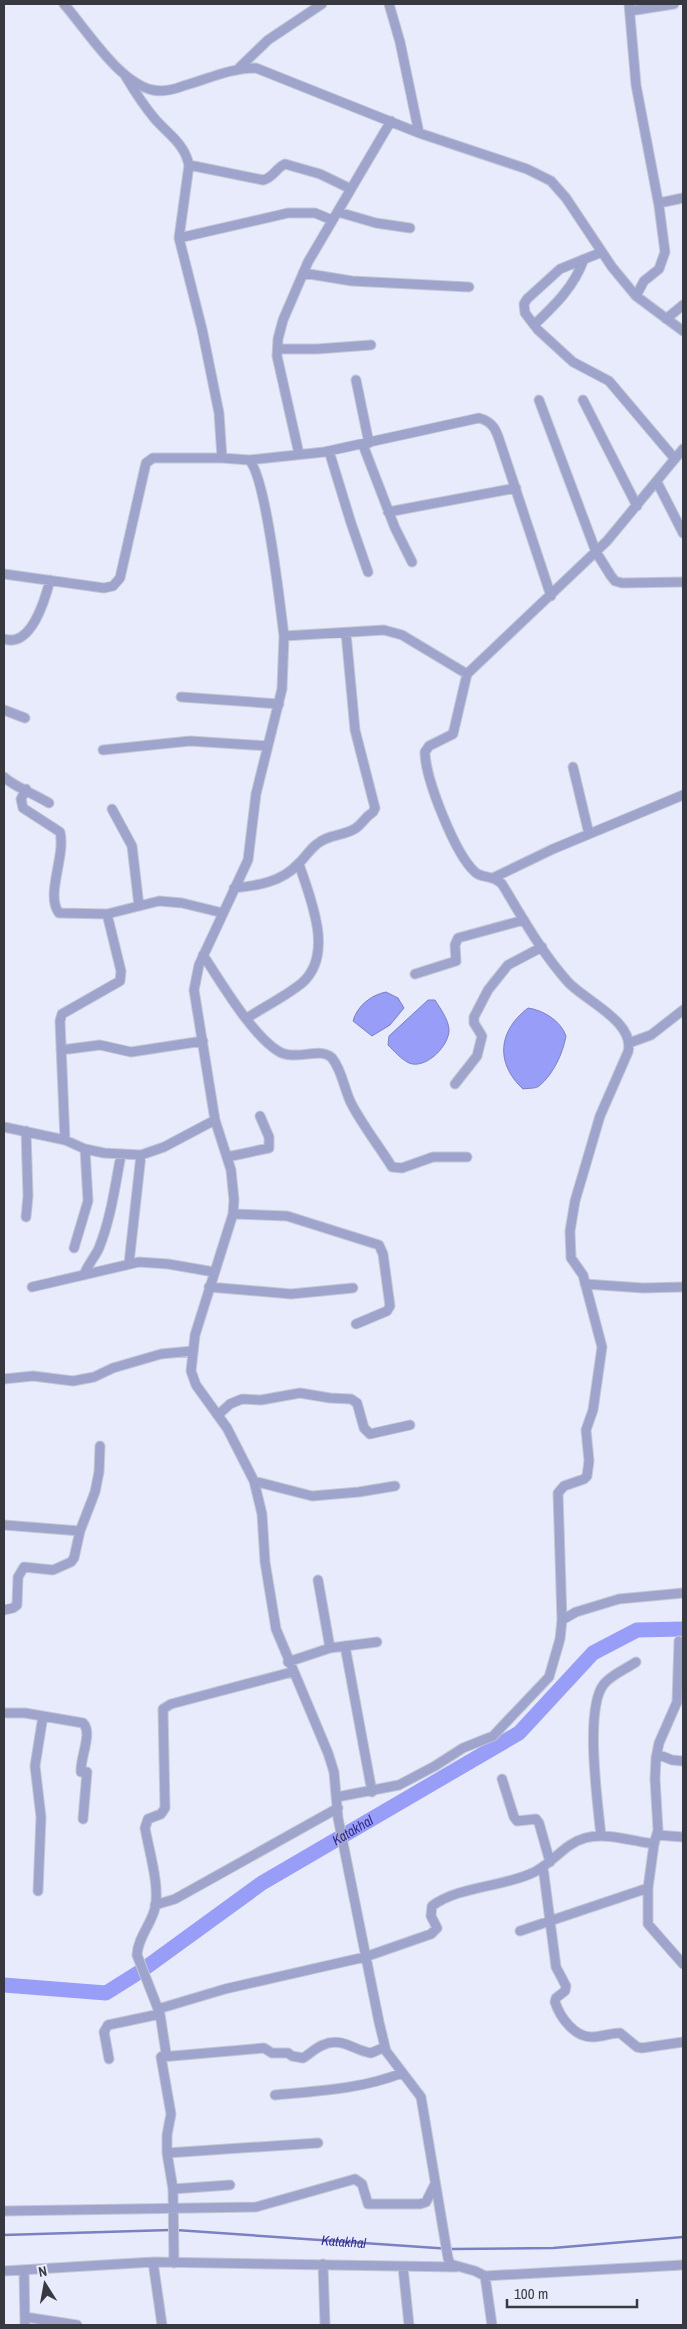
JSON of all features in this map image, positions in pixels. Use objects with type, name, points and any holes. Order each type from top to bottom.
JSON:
[{"type":"street","points":[[64,4],[124,75],[154,118],[181,144],[189,165],[179,238],[202,329],[219,413],[222,458]]},
{"type":"street","points":[[239,68],[268,40],[322,4]]},
{"type":"street","points":[[389,4],[400,42],[419,133]]},
{"type":"street","points":[[636,296],[644,281],[659,269],[665,252],[659,203],[636,85],[629,7],[674,4]]},
{"type":"street","points":[[124,75],[141,86],[153,90],[170,91],[239,68],[256,68],[419,133],[527,169],[550,181],[566,198],[612,267],[636,296],[683,331]]},
{"type":"street","points":[[298,454],[277,356],[283,320],[304,273],[332,220],[391,121]]},
{"type":"street","points":[[189,165],[263,180],[271,177],[276,170],[285,164],[320,174],[351,189]]},
{"type":"street","points":[[659,203],[683,198]]},
{"type":"street","points":[[338,212],[376,223],[410,228]]},
{"type":"street","points":[[179,238],[288,213],[316,213],[332,220]]},
{"type":"street","points":[[602,252],[560,269],[527,299],[524,304],[525,313],[534,325],[573,362],[609,381],[675,458]]},
{"type":"street","points":[[534,325],[570,289],[578,276],[584,259]]},
{"type":"street","points":[[304,273],[352,281],[469,286]]},
{"type":"street","points":[[666,319],[683,306]]},
{"type":"street","points":[[278,349],[324,349],[371,345]]},
{"type":"street","points":[[356,380],[366,444],[388,512],[412,562]]},
{"type":"street","points":[[539,400],[596,552],[611,576],[618,583],[683,582]]},
{"type":"street","points":[[583,400],[638,506]]},
{"type":"street","points":[[4,574],[104,588],[113,586],[120,578],[146,463],[153,458],[249,460],[329,451],[479,418],[487,420],[494,426],[551,596]]},
{"type":"street","points":[[683,449],[638,506],[596,552],[468,674],[453,734],[429,746],[425,757],[432,788],[454,841],[469,866],[477,874],[495,877],[553,849],[683,795]]},
{"type":"street","points":[[329,451],[368,572]]},
{"type":"street","points":[[249,460],[255,468],[268,522],[284,636],[283,680],[279,704],[256,794],[248,860],[203,956],[194,990],[215,1120],[228,1157],[233,1184],[233,1214],[209,1287],[192,1351],[193,1379],[218,1415],[254,1481],[262,1514],[271,1604],[276,1629],[292,1672],[328,1752],[337,1797],[338,1818],[344,1852],[385,2047],[421,2097],[450,2264],[475,2271],[484,2276],[683,2265]]},
{"type":"street","points":[[657,482],[683,532]]},
{"type":"street","points":[[388,512],[516,488]]},
{"type":"street","points":[[4,639],[14,641],[20,639],[43,607],[50,580]]},
{"type":"street","points":[[284,636],[384,630],[402,635],[468,674]]},
{"type":"street","points":[[234,888],[270,882],[299,864],[317,843],[331,836],[356,828],[364,817],[373,812],[375,808],[355,730],[346,633]]},
{"type":"street","points":[[181,697],[279,704]]},
{"type":"street","points":[[4,710],[25,718]]},
{"type":"street","points":[[103,750],[190,741],[268,746]]},
{"type":"street","points":[[573,767],[589,834]]},
{"type":"street","points":[[4,777],[9,783],[26,789],[49,803]]},
{"type":"street","points":[[26,789],[21,798],[22,808],[56,828],[62,836],[59,870],[53,900],[55,908],[59,913],[107,914],[159,901],[182,903],[224,913]]},
{"type":"street","points":[[112,809],[132,846],[139,906]]},
{"type":"street","points":[[247,1018],[302,982],[314,968],[319,946],[312,906],[299,864]]},
{"type":"street","points":[[337,1797],[398,1786],[462,1748],[493,1736],[549,1677],[560,1639],[562,1620],[558,1493],[564,1486],[577,1482],[587,1476],[589,1461],[586,1430],[593,1410],[602,1347],[583,1274],[571,1258],[569,1250],[575,1201],[600,1116],[628,1052],[629,1043],[623,1030],[598,1004],[569,983],[542,947],[495,877]]},
{"type":"street","points":[[65,1140],[61,1050],[62,1014],[109,989],[120,981],[121,977],[107,914]]},
{"type":"street","points":[[415,974],[456,960],[455,945],[458,938],[524,920]]},
{"type":"street","points":[[454,1084],[477,1056],[482,1036],[474,1023],[474,1018],[488,990],[508,965],[542,947]]},
{"type":"street","points":[[203,956],[247,1018],[278,1051],[287,1056],[324,1053],[331,1058],[351,1103],[392,1167],[402,1168],[433,1157],[467,1157]]},
{"type":"street","points":[[629,1043],[651,1035],[683,1010]]},
{"type":"street","points":[[61,1050],[100,1045],[131,1052],[203,1041]]},
{"type":"street","points":[[228,1157],[268,1148],[269,1138],[260,1116]]},
{"type":"street","points":[[4,1127],[65,1140],[85,1149],[121,1155],[141,1155],[164,1147],[215,1120]]},
{"type":"street","points":[[26,1131],[28,1188],[26,1216]]},
{"type":"street","points":[[74,1248],[88,1201],[85,1149]]},
{"type":"street","points":[[84,1275],[88,1262],[98,1251],[101,1242],[113,1197],[121,1155]]},
{"type":"street","points":[[129,1263],[141,1155]]},
{"type":"street","points":[[233,1214],[287,1216],[379,1245],[384,1254],[390,1306],[387,1311],[356,1324]]},
{"type":"street","points":[[32,1287],[129,1263],[151,1262],[214,1272]]},
{"type":"street","points":[[585,1284],[643,1288],[683,1287]]},
{"type":"street","points":[[209,1287],[291,1294],[353,1288]]},
{"type":"street","points":[[4,1379],[16,1376],[33,1376],[73,1381],[94,1377],[113,1368],[161,1354],[192,1351]]},
{"type":"street","points":[[218,1415],[230,1404],[242,1399],[262,1400],[300,1393],[354,1401],[364,1428],[370,1434],[410,1425]]},
{"type":"street","points":[[4,1610],[18,1605],[20,1570],[28,1567],[52,1570],[71,1562],[74,1558],[80,1531],[95,1492],[100,1446]]},
{"type":"street","points":[[254,1481],[312,1496],[359,1492],[395,1486]]},
{"type":"street","points":[[4,1525],[80,1531]]},
{"type":"street","points":[[318,1580],[330,1648]]},
{"type":"street","points":[[562,1620],[576,1612],[619,1599],[683,1592]]},
{"type":"street","points":[[680,1641],[677,1702],[659,1743],[657,1754],[655,1779],[657,1835],[648,1888],[648,1924],[683,1964]]},
{"type":"street","points":[[288,1662],[330,1648],[377,1642]]},
{"type":"street","points":[[345,1646],[372,1792]]},
{"type":"street","points":[[601,1836],[593,1752],[596,1700],[604,1683],[636,1662]]},
{"type":"street","points":[[161,2057],[166,2053],[159,2011],[140,1963],[138,1946],[156,1905],[145,1828],[148,1819],[161,1814],[165,1808],[163,1710],[172,1704],[292,1672]]},
{"type":"street","points":[[4,1713],[43,1716],[84,1723],[88,1728],[89,1733],[81,1760],[81,1772],[87,1772],[83,1819]]},
{"type":"street","points":[[38,1890],[42,1817],[35,1766],[43,1716]]},
{"type":"street","points":[[657,1754],[672,1760],[683,1761]]},
{"type":"street","points":[[502,1779],[517,1821],[536,1819],[539,1823],[546,1864],[548,1921],[556,1967],[566,1986],[566,1991],[556,1998],[554,2002],[576,2032],[591,2037],[620,2033],[637,2047],[642,2048],[683,2042]]},
{"type":"street","points":[[156,1905],[175,1898],[338,1808]]},
{"type":"street","points":[[657,1835],[683,1837]]},
{"type":"street","points":[[110,2059],[104,2032],[108,2025],[159,2011],[209,1993],[366,1957],[431,1934],[437,1928],[431,1916],[432,1906],[439,1900],[455,1894],[501,1885],[532,1874],[572,1843],[586,1838],[601,1836],[654,1844]]},
{"type":"street","points":[[520,1931],[594,1908],[648,1888]]},
{"type":"street","points":[[161,2057],[264,2048],[272,2053],[288,2053],[292,2056],[303,2058],[324,2044],[332,2042],[346,2044],[372,2054],[385,2047]]},
{"type":"street","points":[[161,2057],[171,2114],[167,2153],[173,2189],[174,2263]]},
{"type":"street","points":[[275,2095],[358,2086],[383,2081],[402,2073]]},
{"type":"street","points":[[167,2153],[318,2143]]},
{"type":"street","points":[[4,2211],[173,2210],[256,2207],[355,2179],[362,2184],[368,2204],[420,2204],[426,2202],[436,2183]]},
{"type":"street","points":[[173,2189],[230,2185]]},
{"type":"street","points":[[4,2271],[152,2262],[461,2268]]},
{"type":"street","points":[[152,2262],[162,2325]]},
{"type":"street","points":[[323,2264],[325,2325]]},
{"type":"street","points":[[403,2267],[409,2325]]},
{"type":"street","points":[[24,2270],[25,2321],[77,2325]]},
{"type":"street","points":[[484,2276],[492,2325]]},
{"type":"water","points":[[386,992],[398,998],[404,1008],[390,1025],[372,1036],[353,1021],[365,1002]]},
{"type":"water","points":[[428,1000],[435,1000],[448,1025],[446,1042],[436,1055],[429,1060],[423,1063],[409,1063],[388,1045],[389,1036]]},
{"type":"water","points":[[528,1008],[540,1011],[551,1017],[564,1031],[566,1036],[560,1056],[549,1076],[537,1087],[523,1089],[508,1069],[504,1058],[504,1047],[511,1027]]},
{"type":"waterway","name":"Katakhal","points":[[4,1985],[106,1993],[141,1971],[262,1883],[519,1733],[593,1653],[637,1630],[683,1629]]},
{"type":"waterway","name":"Katakhal","points":[[4,2235],[170,2230]]},
{"type":"waterway","name":"Katakhal","points":[[176,2230],[451,2249],[553,2248],[683,2237]]}]
